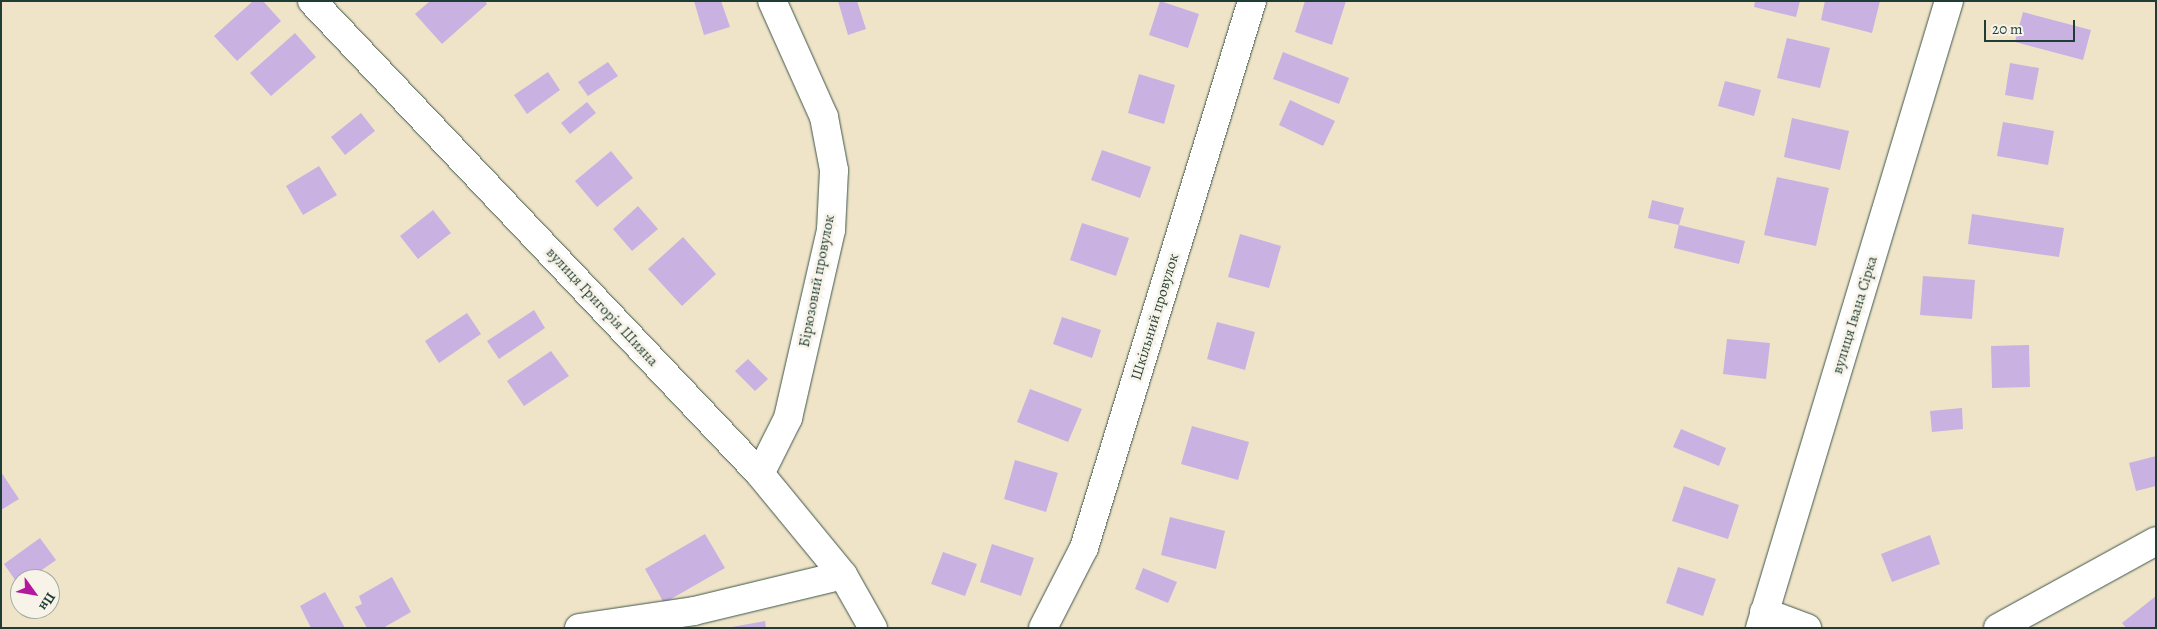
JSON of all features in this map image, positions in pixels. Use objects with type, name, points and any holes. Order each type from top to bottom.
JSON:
[{"type":"street","name":"вулиця Григорія Шияна","points":[[312,1],[760,474],[843,575],[873,628]]},
{"type":"street","name":"Бірюзовий провулок","points":[[760,474],[788,418],[831,230],[834,170],[824,117],[772,1]]},
{"type":"street","name":"Шкільний провулок","points":[[1043,628],[1084,548],[1252,1]]},
{"type":"street","name":"вулиця Івана Сірка","points":[[1762,620],[1949,1]]},
{"type":"street","points":[[1998,628],[2156,541]]},
{"type":"street","points":[[578,628],[694,611],[843,575]]},
{"type":"street","points":[[1762,620],[1807,628]]},
{"type":"building","points":[[253,1],[263,1],[281,21],[237,61],[214,36]]},
{"type":"building","points":[[430,1],[485,1],[487,4],[442,44],[415,14]]},
{"type":"building","points":[[694,1],[721,1],[730,27],[704,35]]},
{"type":"building","points":[[838,1],[857,1],[866,29],[848,35]]},
{"type":"building","points":[[1160,1],[1199,14],[1188,48],[1149,35]]},
{"type":"building","points":[[1305,1],[1346,1],[1332,45],[1295,32]]},
{"type":"building","points":[[1755,1],[1800,1],[1796,17],[1754,7]]},
{"type":"building","points":[[1825,1],[1880,1],[1872,33],[1821,20]]},
{"type":"building","points":[[2023,12],[2091,30],[2083,60],[2015,42]]},
{"type":"building","points":[[295,33],[316,57],[271,96],[250,73]]},
{"type":"building","points":[[1787,38],[1830,48],[1820,88],[1777,78]]},
{"type":"building","points":[[1283,52],[1349,78],[1339,104],[1273,79]]},
{"type":"building","points":[[608,62],[618,76],[588,96],[578,82]]},
{"type":"building","points":[[2010,63],[2039,68],[2033,100],[2005,95]]},
{"type":"building","points":[[548,72],[560,90],[527,114],[514,95]]},
{"type":"building","points":[[1139,74],[1175,85],[1164,124],[1128,113]]},
{"type":"building","points":[[1725,81],[1761,90],[1754,116],[1718,106]]},
{"type":"building","points":[[1290,100],[1335,121],[1323,146],[1279,125]]},
{"type":"building","points":[[587,102],[596,113],[570,134],[561,123]]},
{"type":"building","points":[[361,113],[375,131],[345,155],[331,137]]},
{"type":"building","points":[[1792,118],[1849,131],[1840,170],[1784,157]]},
{"type":"building","points":[[2003,122],[2054,131],[2048,165],[1997,156]]},
{"type":"building","points":[[1102,150],[1151,167],[1140,198],[1091,180]]},
{"type":"building","points":[[611,151],[633,178],[597,207],[575,181]]},
{"type":"building","points":[[319,166],[337,195],[303,215],[286,186]]},
{"type":"building","points":[[1777,177],[1829,188],[1816,246],[1764,235]]},
{"type":"building","points":[[1652,200],[1684,208],[1679,225],[1648,218]]},
{"type":"building","points":[[638,206],[658,229],[632,251],[613,229]]},
{"type":"building","points":[[433,210],[451,233],[418,259],[400,236]]},
{"type":"building","points":[[1972,214],[2064,228],[2059,257],[1968,244]]},
{"type":"building","points":[[1082,223],[1129,238],[1116,276],[1070,260]]},
{"type":"building","points":[[1679,225],[1745,241],[1739,264],[1674,248]]},
{"type":"building","points":[[1240,234],[1281,246],[1269,288],[1228,277]]},
{"type":"building","points":[[683,237],[716,274],[682,306],[648,269]]},
{"type":"building","points":[[1923,276],[1975,280],[1972,319],[1920,315]]},
{"type":"building","points":[[534,310],[545,328],[499,359],[487,341]]},
{"type":"building","points":[[467,313],[481,334],[439,363],[425,341]]},
{"type":"building","points":[[1062,317],[1101,330],[1092,358],[1053,344]]},
{"type":"building","points":[[1217,322],[1255,332],[1245,370],[1207,359]]},
{"type":"building","points":[[1727,339],[1770,343],[1766,379],[1723,374]]},
{"type":"building","points":[[2029,345],[2030,387],[1992,388],[1991,346]]},
{"type":"building","points":[[551,351],[569,376],[524,406],[507,381]]},
{"type":"building","points":[[748,359],[768,379],[755,391],[735,371]]},
{"type":"building","points":[[1030,389],[1082,409],[1068,442],[1017,422]]},
{"type":"building","points":[[1962,408],[1963,429],[1932,432],[1930,411]]},
{"type":"building","points":[[1192,426],[1249,442],[1238,480],[1181,464]]},
{"type":"building","points":[[1681,429],[1726,448],[1719,466],[1673,447]]},
{"type":"building","points":[[2156,456],[2156,486],[2136,491],[2129,463]]},
{"type":"building","points":[[1015,460],[1058,473],[1046,512],[1004,499]]},
{"type":"building","points":[[1,472],[19,499],[1,510]]},
{"type":"building","points":[[1684,486],[1739,505],[1728,539],[1672,521]]},
{"type":"building","points":[[1170,517],[1225,531],[1216,569],[1161,555]]},
{"type":"building","points":[[705,534],[725,568],[664,603],[645,569]]},
{"type":"building","points":[[1930,535],[1940,564],[1892,582],[1881,554]]},
{"type":"building","points":[[40,538],[56,560],[43,569],[10,569],[10,573],[4,564]]},
{"type":"building","points":[[992,544],[1034,558],[1021,596],[980,582]]},
{"type":"building","points":[[943,552],[977,564],[965,596],[931,584]]},
{"type":"building","points":[[1678,567],[1716,579],[1703,616],[1666,603]]},
{"type":"building","points":[[1143,568],[1177,582],[1168,603],[1135,589]]},
{"type":"building","points":[[392,577],[411,612],[383,628],[367,628],[355,607],[362,604],[359,596]]},
{"type":"building","points":[[325,592],[345,628],[311,628],[300,606]]},
{"type":"building","points":[[2156,596],[2156,628],[2126,628],[2122,623]]},
{"type":"building","points":[[765,621],[766,628],[732,628],[732,627]]}]
